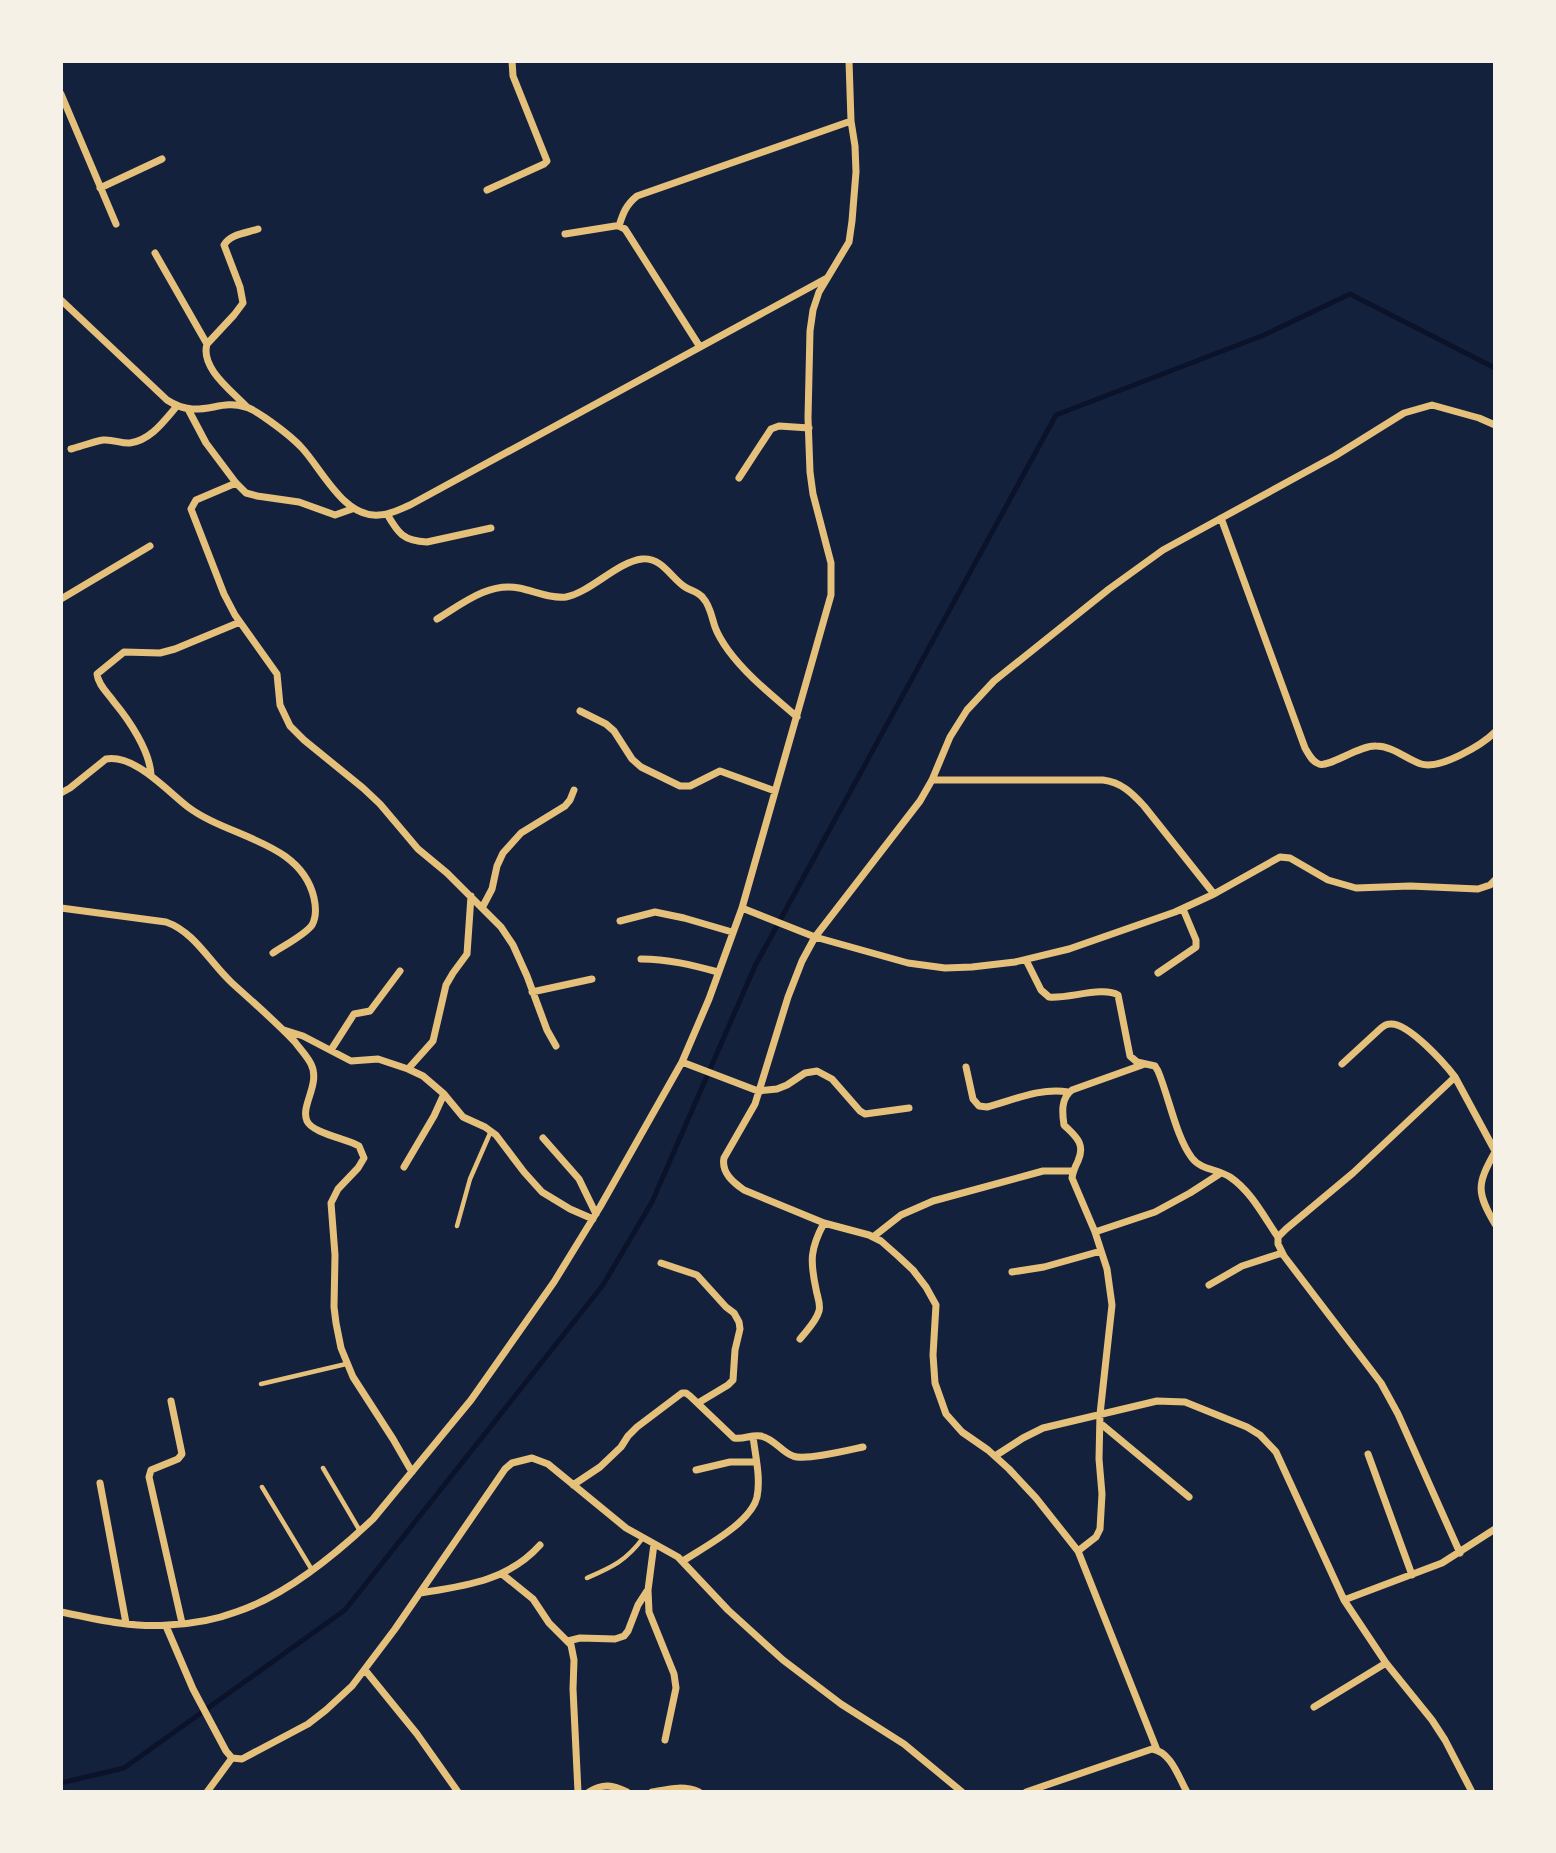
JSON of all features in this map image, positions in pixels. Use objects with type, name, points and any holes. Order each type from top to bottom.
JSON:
[{"type":"street","points":[[487,190],[547,161],[513,75],[512,61]]},
{"type":"street","points":[[61,1612],[126,1623],[166,1626],[237,1612],[312,1570],[360,1531],[373,1519],[471,1400],[554,1282],[682,1062],[709,999],[742,908],[831,595],[831,563],[810,472],[810,331],[819,292],[849,242],[856,172],[849,61]]},
{"type":"street","points":[[61,94],[116,224]]},
{"type":"street","points":[[619,226],[624,210],[636,196],[851,121]]},
{"type":"street","points":[[100,188],[162,159]]},
{"type":"street","points":[[565,234],[619,226],[625,229],[701,347]]},
{"type":"street","points":[[258,229],[232,237],[224,245],[240,287],[243,303],[207,344],[205,351],[208,365],[247,407],[301,447],[352,509],[370,515],[387,514],[410,505],[828,278]]},
{"type":"street","points":[[155,253],[207,344]]},
{"type":"street","points":[[61,300],[167,400],[177,406],[188,410],[235,405],[247,407]]},
{"type":"street","points":[[1157,1750],[1078,1551],[1009,1469],[952,1423],[943,1407],[935,1383],[933,1345],[936,1305],[932,1295],[913,1270],[881,1241],[824,1223],[744,1190],[735,1184],[724,1169],[724,1158],[755,1104],[788,997],[815,937],[920,801],[950,737],[967,710],[995,681],[1163,550],[1335,456],[1404,413],[1432,405],[1495,425]]},
{"type":"street","points":[[71,449],[104,440],[133,442],[152,434],[177,406]]},
{"type":"street","points":[[188,410],[206,443],[246,493],[299,502],[338,515],[352,509]]},
{"type":"street","points":[[739,478],[771,429],[779,426],[808,428]]},
{"type":"street","points":[[236,483],[196,500],[191,509],[224,594],[240,622],[277,674],[280,705],[290,726],[380,804],[418,849],[442,868],[501,926],[513,945],[556,1046]]},
{"type":"street","points":[[387,514],[396,530],[408,540],[416,542],[491,528]]},
{"type":"street","points":[[1221,518],[1305,748],[1316,763],[1328,764],[1358,749],[1375,746],[1395,751],[1423,765],[1436,764],[1475,748],[1495,732]]},
{"type":"street","points":[[61,599],[150,546]]},
{"type":"street","points":[[436,619],[478,594],[493,589],[515,587],[565,597],[638,560],[647,559],[656,562],[682,586],[704,598],[713,616],[716,630],[728,650],[756,681],[797,717]]},
{"type":"street","points":[[151,775],[150,763],[143,747],[121,711],[98,681],[97,674],[124,652],[160,653],[240,622]]},
{"type":"street","points":[[580,711],[614,731],[635,763],[680,786],[690,786],[720,771],[775,791]]},
{"type":"street","points":[[61,793],[106,759],[118,760],[151,775],[201,816],[278,850],[302,872],[311,885],[315,916],[311,926],[272,953]]},
{"type":"street","points":[[932,780],[1103,780],[1117,783],[1144,806],[1214,894]]},
{"type":"street","points":[[482,908],[492,889],[503,853],[521,833],[565,806],[574,790]]},
{"type":"street","points":[[742,908],[815,937],[927,967],[972,967],[1026,960],[1069,949],[1183,909],[1280,857],[1290,858],[1328,880],[1356,888],[1478,888],[1490,885],[1495,880]]},
{"type":"street","points":[[408,1069],[433,1041],[446,985],[467,954],[471,896]]},
{"type":"street","points":[[61,908],[166,922],[176,926],[187,934],[230,982],[284,1030],[311,1064],[315,1075],[305,1112],[307,1121],[312,1127],[359,1146],[363,1154],[362,1162],[334,1195],[331,1211],[335,1255],[334,1307],[338,1335],[346,1364],[412,1472]]},
{"type":"street","points":[[1158,973],[1196,947],[1196,940],[1183,909]]},
{"type":"street","points":[[620,921],[655,912],[732,932]]},
{"type":"street","points":[[641,959],[675,961],[718,972]]},
{"type":"street","points":[[1026,960],[1041,990],[1049,997],[1109,991],[1118,995],[1130,1056],[1137,1062],[1155,1066],[1158,1071],[1191,1158],[1202,1167],[1228,1175],[1244,1189],[1278,1237],[1282,1253],[1381,1383],[1398,1414],[1460,1553]]},
{"type":"street","points":[[331,1050],[354,1014],[370,1011],[400,971]]},
{"type":"street","points":[[532,992],[592,979]]},
{"type":"street","points":[[1342,1064],[1380,1029],[1391,1024],[1405,1029],[1441,1059],[1455,1077],[1495,1151],[1480,1183],[1480,1192],[1495,1224]]},
{"type":"street","points":[[284,1030],[303,1036],[351,1060],[378,1059],[423,1076],[444,1094],[463,1117],[491,1130],[536,1186],[554,1200],[594,1216]]},
{"type":"street","points":[[682,1062],[758,1091],[777,1089],[805,1073],[817,1071],[832,1079],[865,1114],[909,1108]]},
{"type":"street","points":[[966,1067],[974,1099],[979,1106],[988,1107],[1053,1091],[1068,1092],[1146,1064]]},
{"type":"street","points":[[1278,1237],[1353,1173],[1455,1077]]},
{"type":"street","points":[[1068,1092],[1063,1105],[1063,1122],[1077,1138],[1081,1148],[1081,1155],[1073,1171],[1073,1181],[1095,1232],[1107,1269],[1112,1305],[1100,1414],[1100,1529],[1096,1537],[1078,1551]]},
{"type":"street","points":[[404,1167],[444,1094]]},
{"type":"street","points":[[543,1138],[579,1179],[594,1216]]},
{"type":"street","points":[[873,1237],[901,1215],[933,1201],[1043,1171],[1073,1171]]},
{"type":"street","points":[[1095,1232],[1155,1212],[1221,1173]]},
{"type":"street","points":[[800,1339],[819,1311],[811,1254],[824,1223]]},
{"type":"street","points":[[1013,1272],[1044,1267],[1101,1251]]},
{"type":"street","points":[[1209,1285],[1242,1266],[1282,1253]]},
{"type":"street","points":[[661,1263],[697,1275],[734,1313],[739,1322],[733,1380],[698,1403]]},
{"type":"street","points":[[573,1485],[600,1467],[621,1447],[636,1427],[678,1395],[686,1393],[734,1438],[763,1436],[788,1454],[799,1458],[863,1447]]},
{"type":"street","points":[[171,1401],[182,1454],[178,1459],[150,1470],[149,1477],[183,1623]]},
{"type":"street","points":[[995,1456],[1043,1428],[1157,1401],[1185,1402],[1247,1426],[1260,1434],[1276,1452],[1344,1600],[1386,1663],[1432,1720],[1472,1792]]},
{"type":"street","points":[[1100,1423],[1189,1497]]},
{"type":"street","points":[[682,1561],[729,1530],[749,1513],[757,1495],[754,1436]]},
{"type":"street","points":[[1368,1454],[1412,1575]]},
{"type":"street","points":[[166,1626],[193,1689],[229,1755],[242,1759],[308,1724],[340,1698],[365,1670],[505,1469],[512,1463],[532,1458],[541,1460],[626,1528],[682,1561],[727,1610],[783,1660],[841,1703],[904,1744],[960,1791]]},
{"type":"street","points":[[696,1470],[730,1462],[756,1462]]},
{"type":"street","points":[[100,1483],[126,1623]]},
{"type":"street","points":[[1344,1600],[1443,1563],[1495,1529]]},
{"type":"street","points":[[654,1544],[648,1590],[649,1612],[674,1674],[676,1688],[665,1740]]},
{"type":"street","points":[[420,1593],[462,1587],[502,1574],[540,1545]]},
{"type":"street","points":[[502,1574],[534,1599],[549,1623],[571,1645],[574,1660],[578,1792]]},
{"type":"street","points":[[568,1641],[580,1638],[615,1639],[624,1636],[648,1590]]},
{"type":"street","points":[[1314,1707],[1386,1663]]},
{"type":"street","points":[[365,1670],[417,1734],[458,1792]]},
{"type":"street","points":[[1026,1792],[1141,1752],[1157,1750],[1169,1759],[1187,1792]]},
{"type":"street","points":[[208,1792],[229,1755]]},
{"type":"street","points":[[589,1792],[596,1787],[609,1785],[627,1792]]},
{"type":"street","points":[[652,1792],[687,1787],[699,1792]]},
{"type":"lane","points":[[457,1226],[470,1180],[491,1130]]},
{"type":"lane","points":[[261,1384],[346,1364]]},
{"type":"lane","points":[[323,1468],[360,1531]]},
{"type":"lane","points":[[262,1487],[312,1570]]},
{"type":"lane","points":[[587,1578],[621,1563],[643,1538]]},
{"type":"waterway","points":[[61,1783],[124,1768],[345,1610],[603,1285],[652,1202],[755,966],[1056,415],[1264,335],[1350,294],[1495,368]]}]
